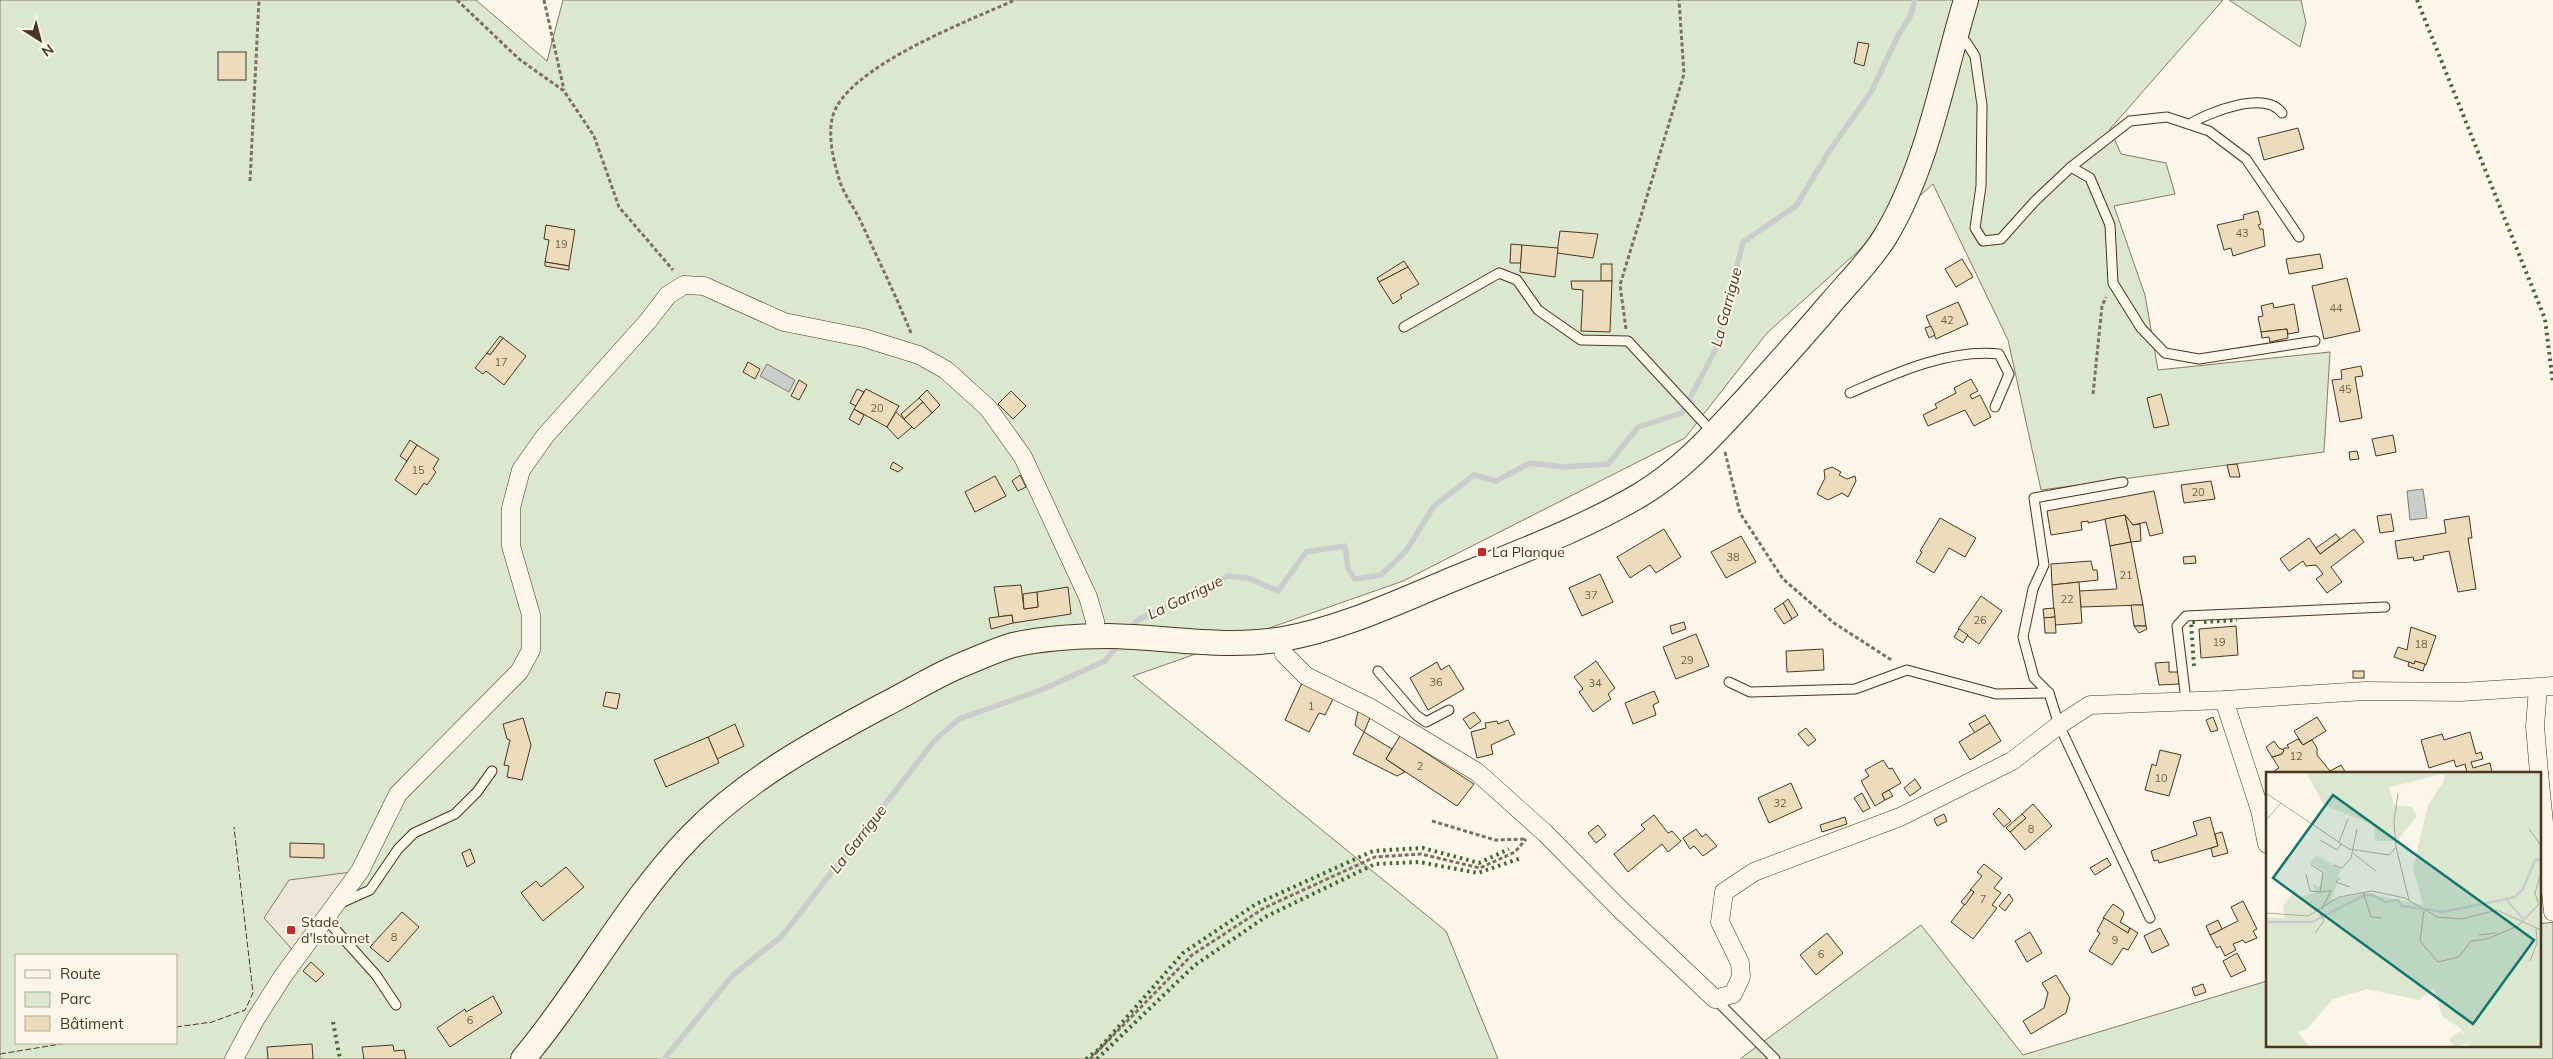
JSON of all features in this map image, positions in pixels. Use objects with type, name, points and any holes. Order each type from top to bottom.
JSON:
[{"type":"street","points":[[523,1059],[550,1027],[603,948],[652,882],[690,837],[726,804],[829,735],[954,669],[1011,646],[1059,638],[1102,637],[1222,643],[1280,640],[1329,628],[1375,612],[1584,524],[1643,494],[1682,465],[1714,434],[1798,343],[1884,239],[1908,190],[1925,142],[1955,36],[1963,0]]},
{"type":"street","points":[[234,1059],[255,1020],[283,976],[360,871],[398,794],[519,672],[531,650],[531,615],[511,546],[511,508],[522,470],[545,436],[648,321],[668,295],[684,285],[704,286],[784,322],[864,338],[919,355],[946,370],[988,408],[1023,457],[1088,597],[1102,637]]},
{"type":"street","points":[[1280,640],[1284,654],[1306,676],[1368,707],[1477,772],[1545,833],[1621,910],[1716,999],[1732,994],[1741,977],[1740,963],[1720,922],[1724,892],[1754,872],[1900,817],[2012,761],[2059,725],[2090,705],[2224,700],[2365,691],[2462,692],[2546,687],[2535,726],[2539,772]]},
{"type":"street","points":[[2224,700],[2260,810],[2266,839]]},
{"type":"street","points":[[2540,783],[2553,912]]},
{"type":"lane","points":[[1955,36],[1966,42],[1975,56],[1982,105],[1981,186],[1975,228],[1983,241],[2001,239],[2035,201],[2071,167],[2130,121],[2167,117],[2209,131],[2246,159],[2299,237]]},
{"type":"lane","points":[[2190,124],[2206,114],[2236,106],[2263,103],[2277,106],[2282,113]]},
{"type":"lane","points":[[2071,167],[2090,178],[2110,225],[2113,283],[2140,328],[2165,353],[2199,358],[2315,341]]},
{"type":"lane","points":[[1404,327],[1499,273],[1517,280],[1538,310],[1581,340],[1628,341],[1714,434]]},
{"type":"lane","points":[[1850,393],[1905,369],[1978,352],[1999,354],[2008,374],[1995,407]]},
{"type":"lane","points":[[2123,482],[2034,498],[2044,565],[2032,589],[2023,637],[2034,678],[2049,693],[2059,725],[2150,918]]},
{"type":"lane","points":[[2186,700],[2177,626],[2186,616],[2386,607]]},
{"type":"lane","points":[[1729,682],[1750,692],[1855,689],[1907,670],[1996,694],[2049,693]]},
{"type":"lane","points":[[1378,671],[1416,715],[1426,722],[1449,710]]},
{"type":"lane","points":[[396,1005],[330,912],[370,890],[398,849],[414,832],[455,814],[476,792],[492,771]]},
{"type":"lane","points":[[1716,999],[1775,1059]]},
{"type":"path","points":[[250,181],[260,0]]},
{"type":"path","points":[[457,0],[519,59],[564,91],[594,136],[619,207],[666,260],[684,285]]},
{"type":"path","points":[[544,0],[564,91]]},
{"type":"path","points":[[919,355],[899,305],[841,184],[831,146],[832,117],[848,90],[908,49],[1016,0]]},
{"type":"path","points":[[1628,341],[1620,285],[1684,74],[1679,0]]},
{"type":"path","points":[[2093,394],[2102,306],[2113,283]]},
{"type":"path","points":[[1714,434],[1725,451],[1740,513],[1783,579],[1834,623],[1907,670]]},
{"type":"path","points":[[1432,821],[1495,840],[1526,839],[1545,833]]},
{"type":"path","points":[[1090,1059],[1192,956],[1264,908],[1375,857],[1421,854],[1480,868],[1515,852],[1526,839]]},
{"type":"green space","points":[[0,0],[476,0],[547,61],[563,0],[2223,0],[2110,129],[2121,154],[2166,163],[2175,194],[2114,206],[2145,295],[2158,370],[2330,352],[2324,452],[2041,490],[2008,340],[1933,184],[1767,333],[1685,438],[1403,581],[1133,676],[1446,931],[1498,1059],[0,1059]]},
{"type":"green space","points":[[2229,0],[2301,0],[2306,23],[2300,47]]},
{"type":"green space","points":[[2553,922],[2553,1059],[1740,1059],[1921,925],[2023,1055],[2266,981],[2266,1046],[2540,1046],[2540,924]]},
{"type":"shaded area","points":[[767,364],[795,380],[789,392],[760,376]]},
{"type":"shaded area","points":[[2423,489],[2427,518],[2410,520],[2407,491]]},
{"type":"shaded area","points":[[360,871],[298,956],[264,918],[289,880]]},
{"type":"building","points":[[1858,42],[1869,44],[1864,66],[1854,63]]},
{"type":"building","points":[[218,52],[246,52],[246,80],[218,80]]},
{"type":"building","points":[[2298,128],[2304,149],[2264,160],[2258,138]]},
{"type":"building","points":[[2258,211],[2261,224],[2258,225],[2260,229],[2263,229],[2265,246],[2233,256],[2231,248],[2224,250],[2217,225],[2244,219],[2243,215]]},
{"type":"building","points":[[546,225],[575,230],[569,266],[545,262],[549,240],[544,239]]},
{"type":"building","points":[[1560,231],[1598,234],[1593,258],[1557,253]]},
{"type":"building","points":[[1511,244],[1522,245],[1521,263],[1510,263]]},
{"type":"building","points":[[1522,245],[1558,248],[1555,277],[1520,272]]},
{"type":"building","points":[[2320,254],[2323,268],[2289,274],[2286,259]]},
{"type":"building","points":[[1962,259],[1973,277],[1956,287],[1945,269]]},
{"type":"building","points":[[1404,261],[1408,267],[1379,282],[1377,278]]},
{"type":"building","points":[[545,262],[569,266],[569,270],[545,266]]},
{"type":"building","points":[[1601,264],[1612,264],[1612,281],[1601,281]]},
{"type":"building","points":[[1408,267],[1419,284],[1400,295],[1402,298],[1393,304],[1379,282]]},
{"type":"building","points":[[2347,278],[2360,331],[2324,339],[2312,286]]},
{"type":"building","points":[[1571,281],[1612,281],[1610,332],[1581,331],[1583,290],[1572,289]]},
{"type":"building","points":[[1958,302],[1968,324],[1936,339],[1926,316]]},
{"type":"building","points":[[2273,303],[2274,308],[2294,304],[2299,332],[2288,334],[2287,329],[2261,332],[2258,317],[2263,316],[2261,306]]},
{"type":"building","points":[[1931,326],[1935,335],[1929,338],[1925,328]]},
{"type":"building","points":[[2287,329],[2288,338],[2270,342],[2269,337],[2262,338],[2261,332]]},
{"type":"building","points":[[500,336],[503,338],[490,355],[487,353]]},
{"type":"building","points":[[503,338],[526,356],[504,385],[486,371],[483,374],[475,368],[487,353],[490,355]]},
{"type":"building","points":[[748,362],[760,369],[755,379],[743,372]]},
{"type":"building","points":[[2361,366],[2363,376],[2355,377],[2362,418],[2340,422],[2332,380],[2342,379],[2341,370]]},
{"type":"building","points":[[1971,379],[1978,391],[1970,395],[1972,399],[1980,395],[1991,417],[1974,426],[1965,410],[1928,426],[1923,415],[1937,408],[1935,404],[1956,393],[1954,388]]},
{"type":"building","points":[[799,380],[807,385],[799,400],[791,396]]},
{"type":"building","points":[[857,389],[864,392],[856,406],[850,403]]},
{"type":"building","points":[[866,389],[899,406],[887,427],[854,409]]},
{"type":"building","points":[[927,390],[940,405],[932,413],[919,398]]},
{"type":"building","points":[[1011,391],[1026,406],[1013,419],[998,404]]},
{"type":"building","points":[[2161,394],[2169,425],[2154,428],[2147,398]]},
{"type":"building","points":[[919,398],[923,402],[904,419],[901,414]]},
{"type":"building","points":[[923,402],[932,413],[914,429],[904,419]]},
{"type":"building","points":[[854,409],[864,415],[859,425],[849,419]]},
{"type":"building","points":[[896,412],[912,427],[898,439],[887,427]]},
{"type":"building","points":[[2393,435],[2396,452],[2376,456],[2372,439]]},
{"type":"building","points":[[410,440],[417,445],[407,461],[400,456]]},
{"type":"building","points":[[417,445],[439,459],[433,469],[436,472],[427,485],[424,483],[416,495],[395,480]]},
{"type":"building","points":[[2357,451],[2359,459],[2350,460],[2349,452]]},
{"type":"building","points":[[893,462],[903,468],[898,472],[890,468]]},
{"type":"building","points":[[2237,464],[2240,477],[2230,477],[2227,465]]},
{"type":"building","points":[[1832,467],[1841,472],[1839,475],[1847,479],[1855,476],[1856,481],[1848,497],[1842,493],[1828,500],[1817,494],[1825,478],[1824,470]]},
{"type":"building","points":[[1020,475],[1026,487],[1018,491],[1012,481]]},
{"type":"building","points":[[995,476],[1006,496],[975,512],[965,492]]},
{"type":"building","points":[[2211,481],[2215,499],[2184,503],[2181,485]]},
{"type":"building","points":[[2154,491],[2163,533],[2150,536],[2146,522],[2133,525],[2125,515],[2088,523],[2088,521],[2081,522],[2082,530],[2051,535],[2047,511]]},
{"type":"building","points":[[2391,514],[2394,531],[2380,533],[2377,516]]},
{"type":"building","points":[[2125,515],[2131,542],[2110,546],[2105,519]]},
{"type":"building","points":[[2125,515],[2133,525],[2140,524],[2141,541],[2131,542]]},
{"type":"building","points":[[2469,516],[2472,538],[2468,538],[2476,589],[2458,592],[2449,551],[2423,556],[2424,559],[2414,561],[2413,557],[2398,559],[2395,541],[2446,533],[2444,520]]},
{"type":"building","points":[[1940,518],[1976,538],[1965,557],[1949,548],[1934,573],[1916,562],[1922,552],[1920,551]]},
{"type":"building","points":[[1664,529],[1681,557],[1656,573],[1650,565],[1630,578],[1617,557]]},
{"type":"building","points":[[2354,529],[2364,542],[2331,567],[2342,582],[2327,593],[2316,579],[2323,574],[2316,565],[2306,566],[2303,561],[2289,571],[2280,559],[2309,538],[2320,554]]},
{"type":"building","points":[[2336,534],[2340,539],[2320,554],[2316,548]]},
{"type":"building","points":[[1741,536],[1756,562],[1726,578],[1711,552]]},
{"type":"building","points":[[2131,542],[2143,605],[2081,607],[2079,591],[2117,589],[2110,546]]},
{"type":"building","points":[[2195,556],[2196,563],[2184,564],[2183,557]]},
{"type":"building","points":[[2091,561],[2093,570],[2097,570],[2098,580],[2052,585],[2051,564]]},
{"type":"building","points":[[1600,574],[1613,602],[1582,616],[1569,588]]},
{"type":"building","points":[[2079,582],[2082,623],[2055,625],[2052,585]]},
{"type":"building","points":[[1021,585],[1024,609],[1038,607],[1037,592],[1068,587],[1071,614],[1013,623],[1012,615],[999,617],[994,587]]},
{"type":"building","points":[[1037,592],[1038,607],[1024,609],[1023,594]]},
{"type":"building","points":[[1981,596],[2002,611],[1979,644],[1958,629]]},
{"type":"building","points":[[1788,599],[1798,615],[1792,619],[1783,603]]},
{"type":"building","points":[[1783,603],[1792,619],[1784,624],[1774,609]]},
{"type":"building","points":[[2131,605],[2143,605],[2146,626],[2134,626]]},
{"type":"building","points":[[2054,608],[2055,617],[2044,618],[2043,609]]},
{"type":"building","points":[[1012,615],[1013,623],[991,629],[989,618]]},
{"type":"building","points":[[2055,617],[2056,633],[2045,633],[2044,618]]},
{"type":"building","points":[[1684,622],[1686,629],[1672,634],[1670,626]]},
{"type":"building","points":[[2134,626],[2146,626],[2147,629],[2139,633]]},
{"type":"building","points":[[2236,626],[2238,655],[2201,658],[2199,629]]},
{"type":"building","points":[[2411,627],[2436,636],[2426,665],[2415,661],[2414,664],[2394,657],[2398,647],[2407,650]]},
{"type":"building","points":[[1959,629],[1968,635],[1963,643],[1954,637]]},
{"type":"building","points":[[1696,634],[1709,666],[1676,679],[1663,647]]},
{"type":"building","points":[[1823,649],[1824,670],[1787,672],[1786,651]]},
{"type":"building","points":[[1596,661],[1615,688],[1608,694],[1611,699],[1593,712],[1579,692],[1583,689],[1574,677]]},
{"type":"building","points":[[2415,661],[2425,664],[2423,671],[2408,666],[2409,662],[2414,664]]},
{"type":"building","points":[[1437,662],[1441,670],[1449,665],[1464,689],[1428,710],[1410,678]]},
{"type":"building","points":[[2169,662],[2169,672],[2179,672],[2179,684],[2159,685],[2155,663]]},
{"type":"building","points":[[2353,671],[2364,671],[2364,678],[2353,678]]},
{"type":"building","points":[[1302,683],[1333,699],[1325,715],[1319,713],[1309,732],[1285,720]]},
{"type":"building","points":[[1654,691],[1659,702],[1653,705],[1656,715],[1633,724],[1625,703]]},
{"type":"building","points":[[606,692],[620,694],[617,709],[603,706]]},
{"type":"building","points":[[1358,711],[1370,718],[1364,732],[1355,725]]},
{"type":"building","points":[[1474,712],[1481,721],[1470,729],[1463,719]]},
{"type":"building","points":[[1985,715],[1990,723],[1975,733],[1969,724]]},
{"type":"building","points":[[2213,717],[2218,730],[2211,732],[2206,720]]},
{"type":"building","points":[[2317,717],[2326,731],[2303,745],[2294,731]]},
{"type":"building","points":[[523,718],[531,745],[522,780],[507,777],[509,766],[504,765],[510,740],[507,739],[503,724]]},
{"type":"building","points":[[1508,720],[1515,734],[1491,745],[1493,754],[1477,758],[1471,732],[1486,728],[1485,723],[1497,721],[1498,724]]},
{"type":"building","points":[[1990,723],[2001,741],[1970,760],[1959,742]]},
{"type":"building","points":[[735,724],[744,746],[717,759],[708,737]]},
{"type":"building","points":[[1806,728],[1816,740],[1808,746],[1798,734]]},
{"type":"building","points":[[1364,732],[1392,749],[1386,759],[1405,772],[1397,776],[1353,754]]},
{"type":"building","points":[[2470,732],[2476,754],[2481,752],[2483,759],[2471,762],[2473,768],[2490,763],[2492,772],[2467,772],[2465,764],[2456,767],[2454,760],[2429,768],[2421,740],[2442,734],[2444,740]]},
{"type":"building","points":[[1400,736],[1474,784],[1457,806],[1386,759]]},
{"type":"building","points":[[708,737],[719,763],[666,787],[654,760]]},
{"type":"building","points":[[2298,739],[2303,745],[2312,740],[2317,748],[2317,755],[2330,771],[2341,765],[2345,772],[2274,772],[2279,768],[2272,757],[2282,754],[2284,748],[2289,748],[2287,745]]},
{"type":"building","points":[[2274,741],[2279,748],[2284,750],[2282,754],[2272,757],[2266,747]]},
{"type":"building","points":[[2160,750],[2181,755],[2169,796],[2145,790],[2152,764],[2156,766]]},
{"type":"building","points":[[1883,760],[1889,769],[1892,768],[1901,783],[1882,794],[1885,800],[1875,806],[1861,781],[1869,776],[1865,770]]},
{"type":"building","points":[[1915,779],[1921,788],[1910,796],[1904,788]]},
{"type":"building","points":[[1791,783],[1802,808],[1769,823],[1758,798]]},
{"type":"building","points":[[1889,790],[1893,796],[1885,800],[1882,794]]},
{"type":"building","points":[[1862,793],[1870,808],[1863,812],[1854,798]]},
{"type":"building","points":[[2033,804],[2052,826],[2025,850],[2010,832],[2026,818],[2022,814]]},
{"type":"building","points":[[1999,808],[2011,821],[2004,827],[1993,814]]},
{"type":"building","points":[[1944,814],[1947,821],[1937,826],[1934,819]]},
{"type":"building","points":[[2022,814],[2026,818],[2010,832],[2006,828]]},
{"type":"building","points":[[1654,815],[1668,833],[1672,831],[1681,841],[1668,852],[1662,844],[1628,872],[1614,854],[1645,829],[1641,825]]},
{"type":"building","points":[[1845,817],[1847,824],[1822,832],[1820,825]]},
{"type":"building","points":[[2210,817],[2218,846],[2159,863],[2158,860],[2154,861],[2151,851],[2197,835],[2193,822]]},
{"type":"building","points":[[1598,825],[1606,835],[1596,843],[1588,833]]},
{"type":"building","points":[[1696,829],[1702,837],[1706,834],[1717,846],[1703,856],[1694,846],[1690,849],[1683,838]]},
{"type":"building","points":[[2222,832],[2228,853],[2213,857],[2211,848],[2218,846],[2215,834]]},
{"type":"building","points":[[290,843],[324,844],[324,858],[290,857]]},
{"type":"building","points":[[470,849],[475,862],[467,867],[462,853]]},
{"type":"building","points":[[2107,858],[2111,865],[2095,875],[2090,868]]},
{"type":"building","points":[[1984,864],[2002,878],[1994,888],[2001,893],[1992,905],[1997,908],[1973,939],[1951,922],[1974,892],[1970,890],[1982,876],[1977,872]]},
{"type":"building","points":[[566,867],[584,887],[543,921],[521,893],[536,881],[541,887]]},
{"type":"building","points":[[1971,890],[1974,892],[1965,905],[1961,902]]},
{"type":"building","points":[[2009,894],[2013,900],[2005,911],[1999,906]]},
{"type":"building","points":[[2243,901],[2257,929],[2253,931],[2257,938],[2245,943],[2243,940],[2233,944],[2236,950],[2225,956],[2220,946],[2217,948],[2210,935],[2238,921],[2231,907]]},
{"type":"building","points":[[2113,904],[2123,911],[2124,914],[2120,922],[2130,928],[2128,933],[2103,918]]},
{"type":"building","points":[[402,912],[419,927],[388,962],[370,947]]},
{"type":"building","points":[[2104,918],[2128,933],[2130,928],[2138,933],[2128,950],[2123,948],[2112,965],[2089,951],[2100,933],[2097,931]]},
{"type":"building","points":[[2218,920],[2222,929],[2210,935],[2206,926]]},
{"type":"building","points":[[2160,928],[2169,945],[2152,953],[2144,936]]},
{"type":"building","points":[[2030,932],[2042,953],[2027,962],[2015,941]]},
{"type":"building","points":[[1827,933],[1843,953],[1816,975],[1800,955]]},
{"type":"building","points":[[2237,953],[2246,970],[2231,977],[2223,961]]},
{"type":"building","points":[[311,962],[324,974],[316,982],[303,971]]},
{"type":"building","points":[[2056,975],[2070,998],[2066,1013],[2031,1034],[2023,1021],[2044,1008],[2048,993],[2042,983]]},
{"type":"building","points":[[2203,984],[2206,992],[2195,996],[2192,988]]},
{"type":"building","points":[[493,996],[502,1013],[450,1047],[437,1028],[465,1009],[466,1012]]},
{"type":"building","points":[[312,1044],[313,1059],[268,1059],[267,1047]]},
{"type":"building","points":[[393,1045],[394,1051],[404,1050],[406,1059],[364,1059],[362,1047]]},
{"type":"waterway","name":"La Garrigue","points":[[1130,630],[1138,620],[1228,576],[1248,578],[1278,591],[1306,552],[1345,546],[1348,569],[1355,579],[1381,575],[1406,551],[1434,506],[1474,475],[1496,481],[1530,463],[1563,467],[1608,464],[1638,427],[1682,413],[1716,349],[1743,242],[1796,206],[1830,150],[1871,92],[1899,34],[1910,17],[1915,0]]},
{"type":"waterway","name":"La Garrigue","points":[[664,1059],[733,975],[782,936],[935,740],[959,719],[1041,690],[1105,661],[1120,643]]},
{"type":"hedge","points":[[2417,0],[2545,319],[2553,383]]},
{"type":"hedge","points":[[2204,622],[2237,620]]},
{"type":"hedge","points":[[2194,666],[2191,622],[2195,622]]},
{"type":"hedge","points":[[1086,1059],[1099,1049],[1183,953],[1256,904],[1373,851],[1423,848],[1479,863],[1509,849]]},
{"type":"hedge","points":[[1097,1059],[1195,965],[1267,916],[1375,864],[1419,862],[1478,873],[1521,858]]},
{"type":"hedge","points":[[333,1022],[340,1059]]},
{"type":"fence","points":[[178,1027],[212,1022],[245,1010],[253,993],[234,827]]},
{"type":"fence","points":[[0,1054],[61,1044]]},
{"type":"place","name":"La Planque","points":[[1482,552]]},
{"type":"place","name":"Stade d'Istournet","points":[[291,930]]}]
